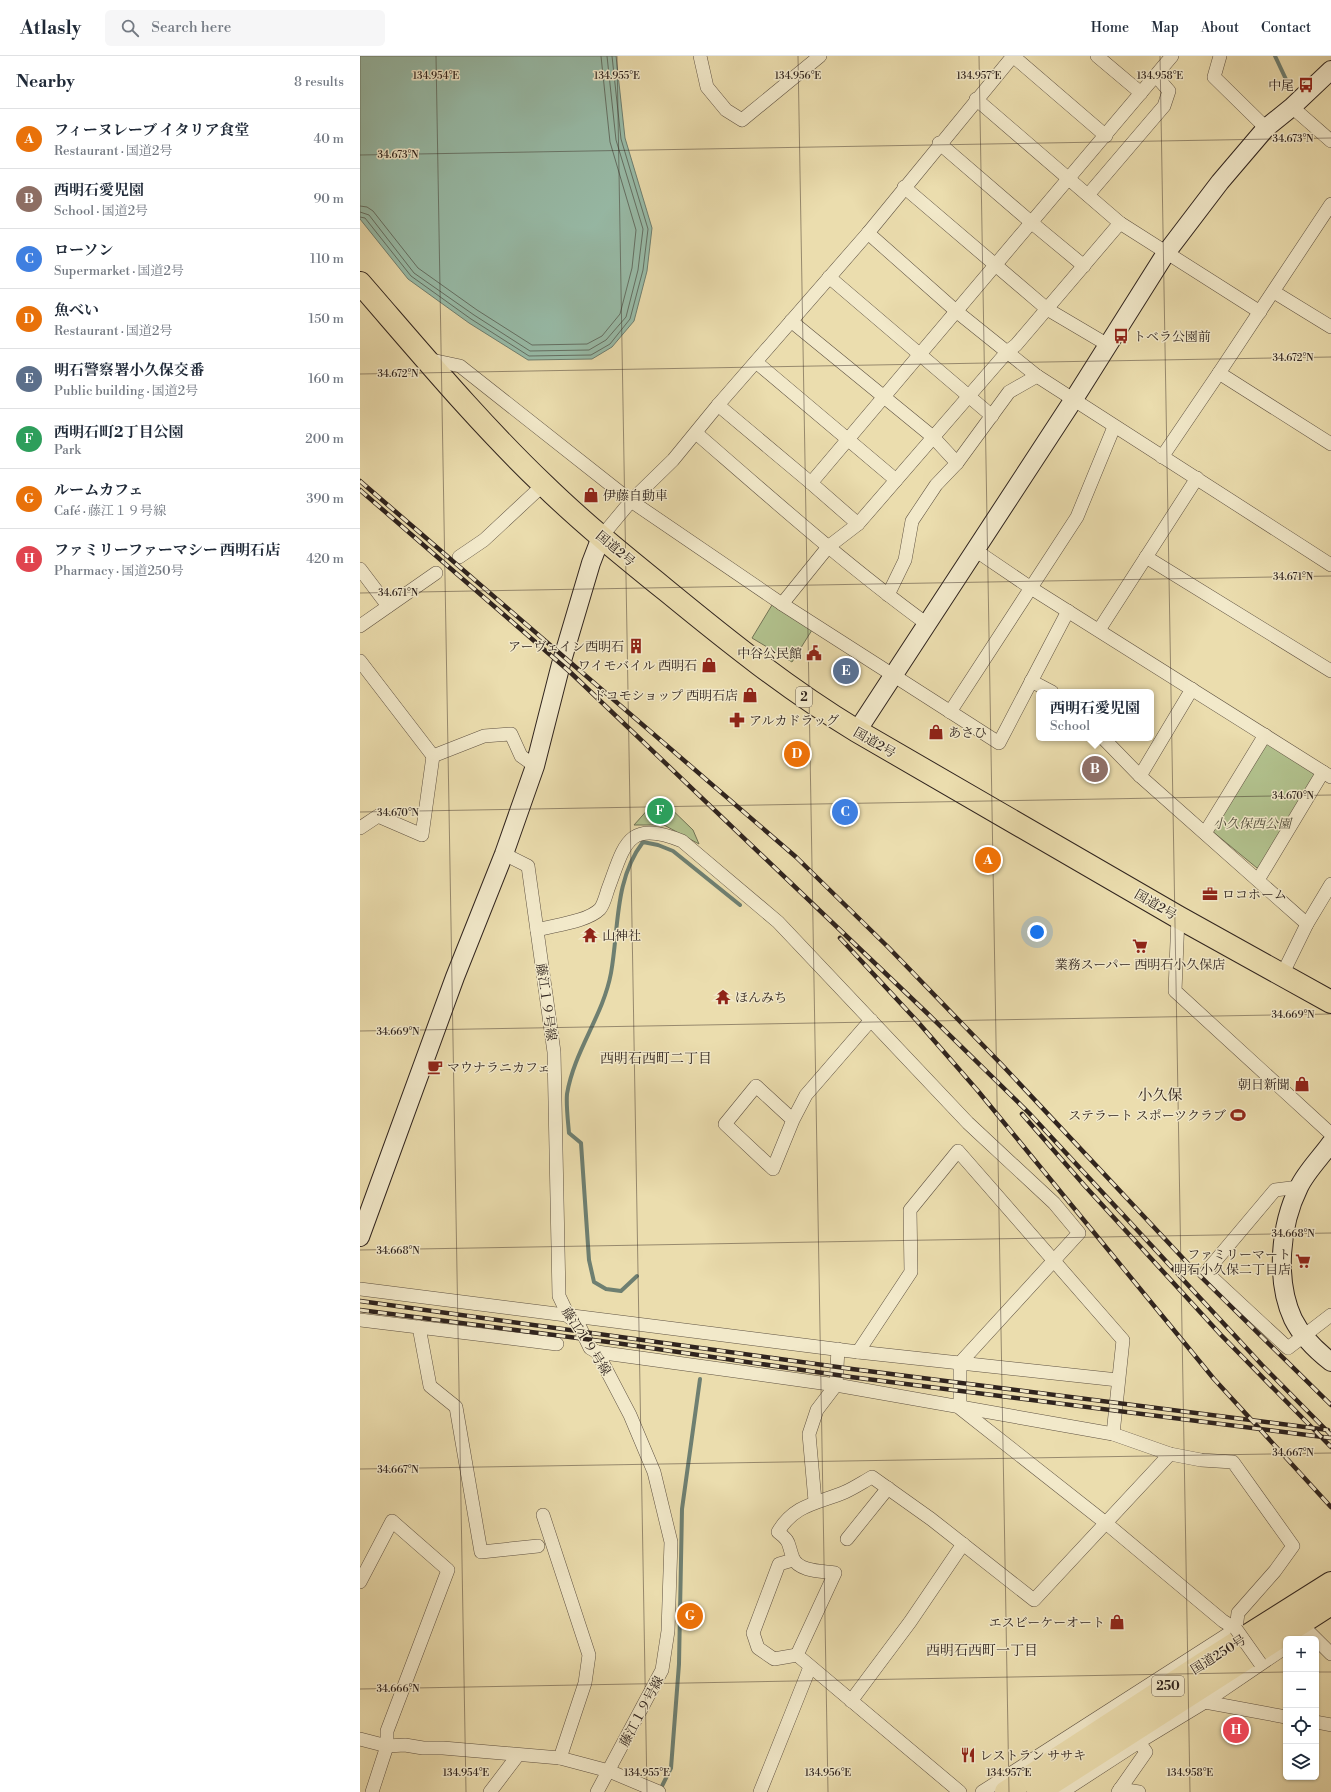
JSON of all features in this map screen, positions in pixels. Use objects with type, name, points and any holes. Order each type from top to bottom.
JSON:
[{"type":"highway","name":"国道2号","points":[[360,283],[444,380],[544,484],[601,537],[742,653],[818,707],[857,731],[1178,917],[1331,1002]]},
{"type":"highway","name":"国道250号","points":[[1006,1792],[1204,1663],[1331,1583]]},
{"type":"highway","name":"国道250号","points":[[1038,1792],[1331,1604]]},
{"type":"street","points":[[700,56],[707,87],[726,110],[742,120],[820,56]]},
{"type":"street","points":[[360,1237],[452,985],[504,854],[535,766],[561,664],[591,563],[601,537],[631,501],[673,460],[718,405],[868,233],[939,144],[1013,56],[1106,136]]},
{"type":"street","points":[[1097,56],[1141,93]]},
{"type":"street","points":[[811,483],[996,264],[1070,179],[1172,56]]},
{"type":"street","points":[[1220,56],[1214,77],[1266,128]]},
{"type":"street","points":[[857,731],[1074,399],[1166,253],[1220,182],[1266,128],[1292,107],[1331,70]]},
{"type":"street","points":[[1088,195],[1164,106],[1169,91],[1156,76]]},
{"type":"street","points":[[976,99],[1120,223],[1260,312]]},
{"type":"street","points":[[1292,107],[1331,141]]},
{"type":"street","points":[[939,144],[1084,266]]},
{"type":"street","points":[[904,188],[996,264],[1047,309],[1108,345]]},
{"type":"street","points":[[1162,457],[1274,292],[1331,204]]},
{"type":"street","points":[[782,604],[828,547],[858,524],[1007,352],[1016,346],[1120,223]]},
{"type":"street","points":[[868,233],[956,311],[1037,376],[1074,399],[1114,427],[1197,478],[1331,565]]},
{"type":"street","points":[[829,277],[992,416]]},
{"type":"street","points":[[1274,292],[1331,327]]},
{"type":"street","points":[[791,321],[933,437],[957,463]]},
{"type":"street","points":[[426,359],[460,366],[631,501],[782,604],[999,742],[1068,611]]},
{"type":"street","points":[[756,362],[896,480]]},
{"type":"street","points":[[1219,374],[1331,444]]},
{"type":"street","points":[[888,595],[905,560],[912,521],[936,485],[957,463],[1009,392],[1037,376]]},
{"type":"street","points":[[718,405],[858,524]]},
{"type":"street","points":[[950,712],[1077,518],[1114,427]]},
{"type":"street","points":[[696,433],[828,547],[927,624]]},
{"type":"street","points":[[1099,630],[1197,478]]},
{"type":"street","points":[[459,556],[484,540],[544,484]]},
{"type":"street","points":[[975,550],[1031,588],[1327,774],[1258,880]]},
{"type":"street","points":[[1146,557],[1331,671]]},
{"type":"street","points":[[360,569],[388,606]]},
{"type":"street","points":[[360,626],[436,573]]},
{"type":"street","points":[[360,661],[433,756],[422,835],[378,816],[360,828]]},
{"type":"street","points":[[1031,681],[1046,689]]},
{"type":"street","points":[[1140,776],[1192,689]]},
{"type":"street","points":[[433,756],[484,736],[511,734],[521,756],[535,766]]},
{"type":"street","points":[[1205,833],[1265,735]]},
{"type":"street","points":[[1106,741],[1140,776],[1307,924]]},
{"type":"street","points":[[537,930],[590,917],[601,908],[624,847],[633,836],[649,832],[666,834],[682,841],[778,922],[968,1123],[1054,1203],[1079,1233],[960,1363],[960,1408]]},
{"type":"street","name":"藤江１９号線","points":[[504,854],[528,866],[554,1052],[559,1296],[569,1317],[578,1323],[590,1348],[597,1352],[630,1416],[654,1472],[671,1542],[668,1624],[662,1670],[597,1792]]},
{"type":"street","points":[[1282,975],[1307,924],[1331,884]]},
{"type":"street","points":[[1178,917],[1175,991],[1331,1134]]},
{"type":"street","points":[[793,1120],[756,1086],[725,1124],[773,1169],[793,1120],[806,1095],[871,1020]]},
{"type":"street","points":[[1331,1143],[1299,1187],[1287,1220],[1281,1257],[1284,1288],[1293,1319],[1305,1336],[1331,1362]]},
{"type":"street","points":[[858,1352],[911,1272],[910,1210],[958,1151],[1052,1261],[1123,1340],[1113,1434]]},
{"type":"street","points":[[1299,1187],[1276,1190],[1206,1272],[1288,1348],[1331,1315]]},
{"type":"street","points":[[360,1289],[569,1317],[858,1352],[1118,1380]]},
{"type":"street","points":[[360,1320],[557,1344]]},
{"type":"street","points":[[419,1327],[430,1386],[456,1407],[481,1552],[538,1546]]},
{"type":"street","points":[[815,1501],[809,1434],[817,1410],[836,1385],[838,1349]]},
{"type":"street","points":[[597,1352],[836,1385],[1113,1434],[1170,1454],[1201,1460],[1233,1462],[1293,1546],[1275,1570],[1238,1613],[1236,1629]]},
{"type":"street","points":[[960,1408],[1107,1524],[1223,1621],[1236,1629],[1260,1664]]},
{"type":"street","points":[[797,1655],[835,1573],[806,1569],[793,1560],[788,1540],[778,1532],[785,1520],[815,1501],[845,1492],[872,1477],[963,1544],[1034,1600],[1107,1524],[1170,1454]]},
{"type":"street","points":[[847,1539],[888,1488]]},
{"type":"street","points":[[543,1515],[589,1656],[585,1683],[560,1758]]},
{"type":"street","points":[[360,1582],[392,1521],[448,1570],[388,1731],[387,1746],[372,1792]]},
{"type":"street","points":[[851,1701],[910,1622],[963,1544]]},
{"type":"street","points":[[793,1560],[779,1564],[753,1633],[758,1648],[774,1660],[797,1655]]},
{"type":"street","points":[[982,1792],[1236,1629]]},
{"type":"street","points":[[1304,1636],[1310,1633],[1313,1636]]},
{"type":"street","points":[[1319,1642],[1331,1654]]},
{"type":"street","points":[[1062,1792],[1139,1742],[1205,1702],[1283,1649]]},
{"type":"street","points":[[797,1655],[960,1792]]},
{"type":"street","points":[[760,1792],[810,1667]]},
{"type":"street","points":[[1205,1702],[1283,1716]]},
{"type":"street","points":[[1319,1723],[1331,1725]]},
{"type":"street","points":[[360,1739],[387,1746],[404,1745],[423,1748],[443,1748],[560,1758],[609,1771],[659,1792]]},
{"type":"street","points":[[1139,1742],[1146,1752],[1119,1790],[1139,1792]]},
{"type":"street","points":[[490,1792],[518,1755]]},
{"type":"green space","points":[[772,605],[812,630],[792,662],[752,638]]},
{"type":"green space","name":"小久保西公園","points":[[1268,744],[1314,773],[1315,776],[1262,867],[1257,868],[1212,831],[1263,746]]},
{"type":"green space","points":[[659,797],[693,830],[699,844],[664,825],[634,825]]},
{"type":"water","points":[[360,56],[616,56],[625,138],[652,228],[647,271],[634,321],[612,347],[592,359],[528,360],[469,323],[408,279],[360,219]]},
{"type":"waterway","points":[[1275,56],[1291,90]]},
{"type":"waterway","points":[[637,1276],[621,1291],[606,1289],[594,1282],[589,1260],[581,1143],[569,1133],[567,1108],[567,1094],[576,1063],[607,989],[611,973],[622,889],[627,872],[643,842],[658,845],[673,851],[740,905]]},
{"type":"waterway","points":[[660,1790],[671,1768],[679,1664],[682,1509],[700,1379]]},
{"type":"railway","points":[[360,481],[796,857],[888,947],[1003,1066],[1194,1270],[1331,1405]]},
{"type":"railway","points":[[360,490],[570,672],[927,1013],[1029,1113],[1262,1365],[1331,1435]]},
{"type":"railway","points":[[840,938],[917,1021],[978,1091],[1214,1379],[1331,1507]]},
{"type":"railway","points":[[1022,1114],[1084,1185],[1221,1335],[1331,1447]]},
{"type":"railway","points":[[360,1301],[852,1369],[1328,1430]]},
{"type":"railway","points":[[360,1310],[616,1343],[851,1377],[1331,1438]]},
{"type":"place","name":"中尾","points":[[1306,85]]},
{"type":"place","name":"トベラ公園前","points":[[1121,336]]},
{"type":"place","name":"伊藤自動車","points":[[591,495]]},
{"type":"place","name":"アーヴェイン西明石","points":[[636,646]]},
{"type":"place","name":"中谷公民館","points":[[814,653]]},
{"type":"place","name":"ワイモバイル 西明石","points":[[709,665]]},
{"type":"place","name":"明石警察署小久保交番","points":[[846,671]]},
{"type":"place","name":"ドコモショップ 西明石店","points":[[750,695]]},
{"type":"place","name":"アルカドラッグ","points":[[737,720]]},
{"type":"place","name":"あさひ","points":[[936,732]]},
{"type":"place","name":"魚べい","points":[[797,754]]},
{"type":"place","name":"西明石愛児園","points":[[1095,769]]},
{"type":"place","name":"西明石町2丁目公園","points":[[660,811]]},
{"type":"place","name":"ローソン","points":[[845,812]]},
{"type":"place","name":"フィーヌレーブ イタリア食堂","points":[[988,860]]},
{"type":"place","name":"ロコホーム","points":[[1210,894]]},
{"type":"place","name":"山神社","points":[[590,935]]},
{"type":"place","name":"業務スーパー 西明石小久保店","points":[[1140,946]]},
{"type":"place","name":"ほんみち","points":[[723,997]]},
{"type":"place","name":"マウナラニカフェ","points":[[435,1067]]},
{"type":"place","name":"朝日新聞","points":[[1302,1084]]},
{"type":"place","name":"ステラート スポーツクラブ","points":[[1238,1115]]},
{"type":"place","name":"ファミリーマート 明石小久保二丁目店","points":[[1303,1261]]},
{"type":"place","name":"ルームカフェ","points":[[690,1616]]},
{"type":"place","name":"エスビーケーオート","points":[[1117,1622]]},
{"type":"place","name":"ファミリーファーマシー 西明石店","points":[[1236,1730]]},
{"type":"place","name":"レストラン ササキ","points":[[968,1755]]},
{"type":"district","name":"西明石西町二丁目","points":[[656,1058]]},
{"type":"district","name":"小久保","points":[[1160,1095]]},
{"type":"district","name":"西明石西町一丁目","points":[[982,1650]]}]
